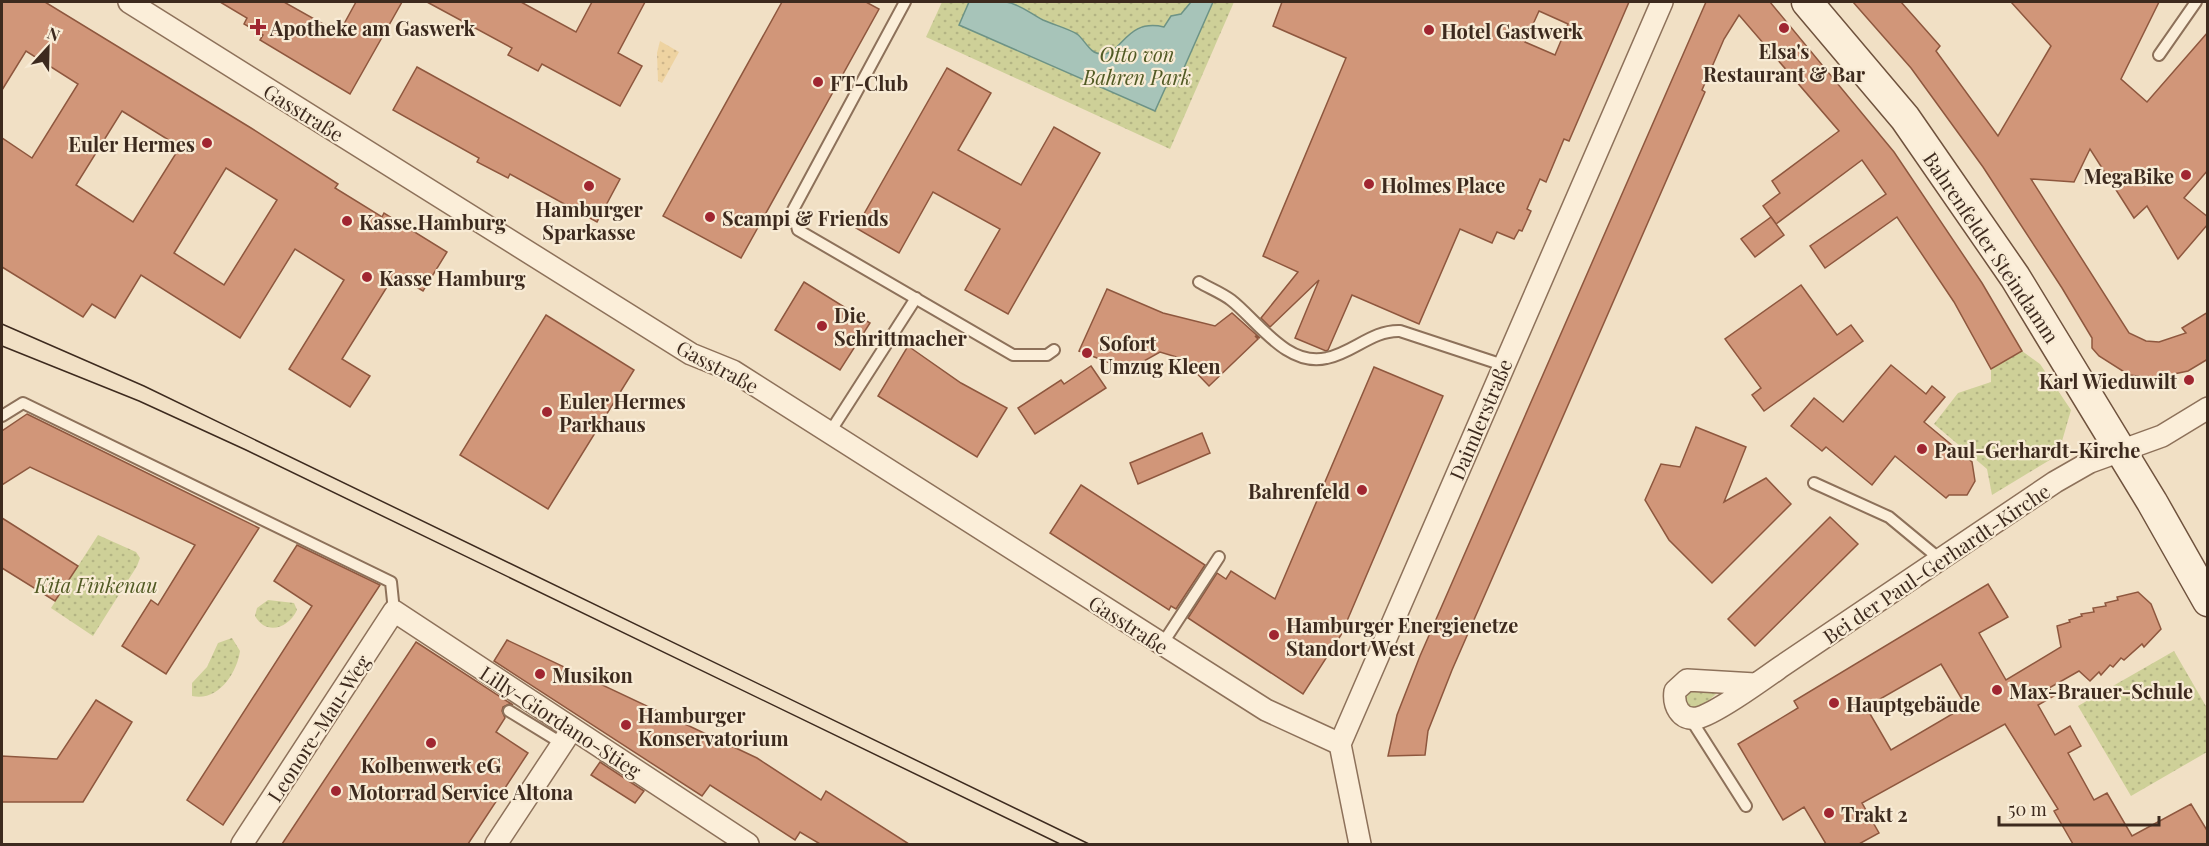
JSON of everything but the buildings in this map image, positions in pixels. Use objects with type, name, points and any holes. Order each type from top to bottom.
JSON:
[{"type":"street","name":"Gasstraße","points":[[129,2],[691,354],[733,371],[1161,646],[1266,710],[1341,744]]},
{"type":"street","name":"Daimlerstraße","points":[[1341,744],[1662,2]]},
{"type":"street","name":"Bahrenfelder Steindamm","points":[[1808,2],[1917,135],[2015,277],[2122,452],[2208,601]]},
{"type":"street","name":"Bei der Paul-Gerhardt-Kirche","points":[[1690,718],[1704,716],[1755,684],[2055,482],[2090,462],[2162,436],[2208,408]]},
{"type":"street","name":"Lilly-Giordano-Stieg","points":[[394,611],[567,736],[722,838],[748,844]]},
{"type":"street","name":"Leonore-Mau-Weg","points":[[242,844],[394,611]]},
{"type":"street","points":[[1690,718],[1678,710],[1674,698],[1680,684],[1687,680],[1755,684]]},
{"type":"street","points":[[496,844],[567,736]]},
{"type":"street","points":[[1341,744],[1360,844]]},
{"type":"lane","points":[[905,2],[793,210],[798,230],[1013,355],[1047,355],[1054,350]]},
{"type":"lane","points":[[2159,55],[2196,2]]},
{"type":"lane","points":[[1199,282],[1230,299],[1278,344],[1303,355],[1324,359],[1387,330],[1400,331],[1503,365]]},
{"type":"lane","points":[[830,432],[916,298]]},
{"type":"lane","points":[[2,416],[23,403],[283,528],[391,582],[394,611]]},
{"type":"lane","points":[[1814,483],[1889,517],[1941,560]]},
{"type":"lane","points":[[1161,646],[1219,557]]},
{"type":"lane","points":[[510,711],[567,736]]},
{"type":"lane","points":[[1690,718],[1746,806]]},
{"type":"green space","name":"Otto von Bahren Park","points":[[942,2],[1234,2],[1170,149],[926,37]]},
{"type":"green space","points":[[2022,351],[2040,364],[2071,410],[2058,455],[1992,495],[1987,469],[1934,424],[1958,393],[1991,382],[1991,369]]},
{"type":"green space","name":"Kita Finkenau","points":[[98,535],[136,552],[140,558],[93,636],[51,608]]},
{"type":"green space","points":[[268,600],[294,603],[297,610],[283,625],[271,628],[265,626],[255,616],[257,608]]},
{"type":"green space","points":[[232,638],[240,651],[235,668],[225,684],[210,695],[192,696],[192,683],[207,667],[218,643]]},
{"type":"green space","points":[[2174,651],[2207,708],[2207,752],[2131,796],[2078,706]]},
{"type":"green space","points":[[1693,690],[1714,690],[1716,694],[1699,709],[1691,708],[1685,700]]},
{"type":"sand","points":[[660,41],[679,52],[662,83],[658,81],[657,53]]},
{"type":"shaded area","points":[[997,1],[1016,5],[1043,20],[1077,34],[1091,49],[1101,54],[1115,49],[1133,32],[1141,28],[1164,27],[1171,16],[1181,14],[1191,2],[1213,2],[1176,86],[1168,82],[1155,111],[959,25],[969,2]]},
{"type":"tram line","points":[[2,324],[144,386],[1089,844]]},
{"type":"tram line","points":[[2,346],[139,401],[246,450],[1060,844]]},
{"type":"place","name":"Apotheke am Gaswerk","points":[[258,27]]},
{"type":"place","name":"Elsa's Restaurant & Bar","points":[[1784,28]]},
{"type":"place","name":"Hotel Gastwerk","points":[[1429,30]]},
{"type":"place","name":"FT-Club","points":[[818,82]]},
{"type":"place","name":"Euler Hermes","points":[[207,143]]},
{"type":"place","name":"MegaBike","points":[[2186,175]]},
{"type":"place","name":"Holmes Place","points":[[1369,184]]},
{"type":"place","name":"Hamburger Sparkasse","points":[[589,186]]},
{"type":"place","name":"Scampi & Friends","points":[[710,217]]},
{"type":"place","name":"Kasse.Hamburg","points":[[347,221]]},
{"type":"place","name":"Kasse Hamburg","points":[[367,277]]},
{"type":"place","name":"Die Schrittmacher","points":[[822,326]]},
{"type":"place","name":"Sofort Umzug Kleen","points":[[1087,353]]},
{"type":"place","name":"Karl Wieduwilt","points":[[2189,380]]},
{"type":"place","name":"Euler Hermes Parkhaus","points":[[547,412]]},
{"type":"place","name":"Paul-Gerhardt-Kirche","points":[[1922,449]]},
{"type":"place","name":"Bahrenfeld","points":[[1362,490]]},
{"type":"place","name":"Hamburger Energienetze Standort West","points":[[1274,635]]},
{"type":"place","name":"Musikon","points":[[540,674]]},
{"type":"place","name":"Max-Brauer-Schule","points":[[1997,690]]},
{"type":"place","name":"Hauptgebäude","points":[[1834,703]]},
{"type":"place","name":"Hamburger Konservatorium","points":[[626,725]]},
{"type":"place","name":"Kolbenwerk eG","points":[[431,743]]},
{"type":"place","name":"Motorrad Service Altona","points":[[336,791]]},
{"type":"place","name":"Trakt 2","points":[[1829,813]]}]
